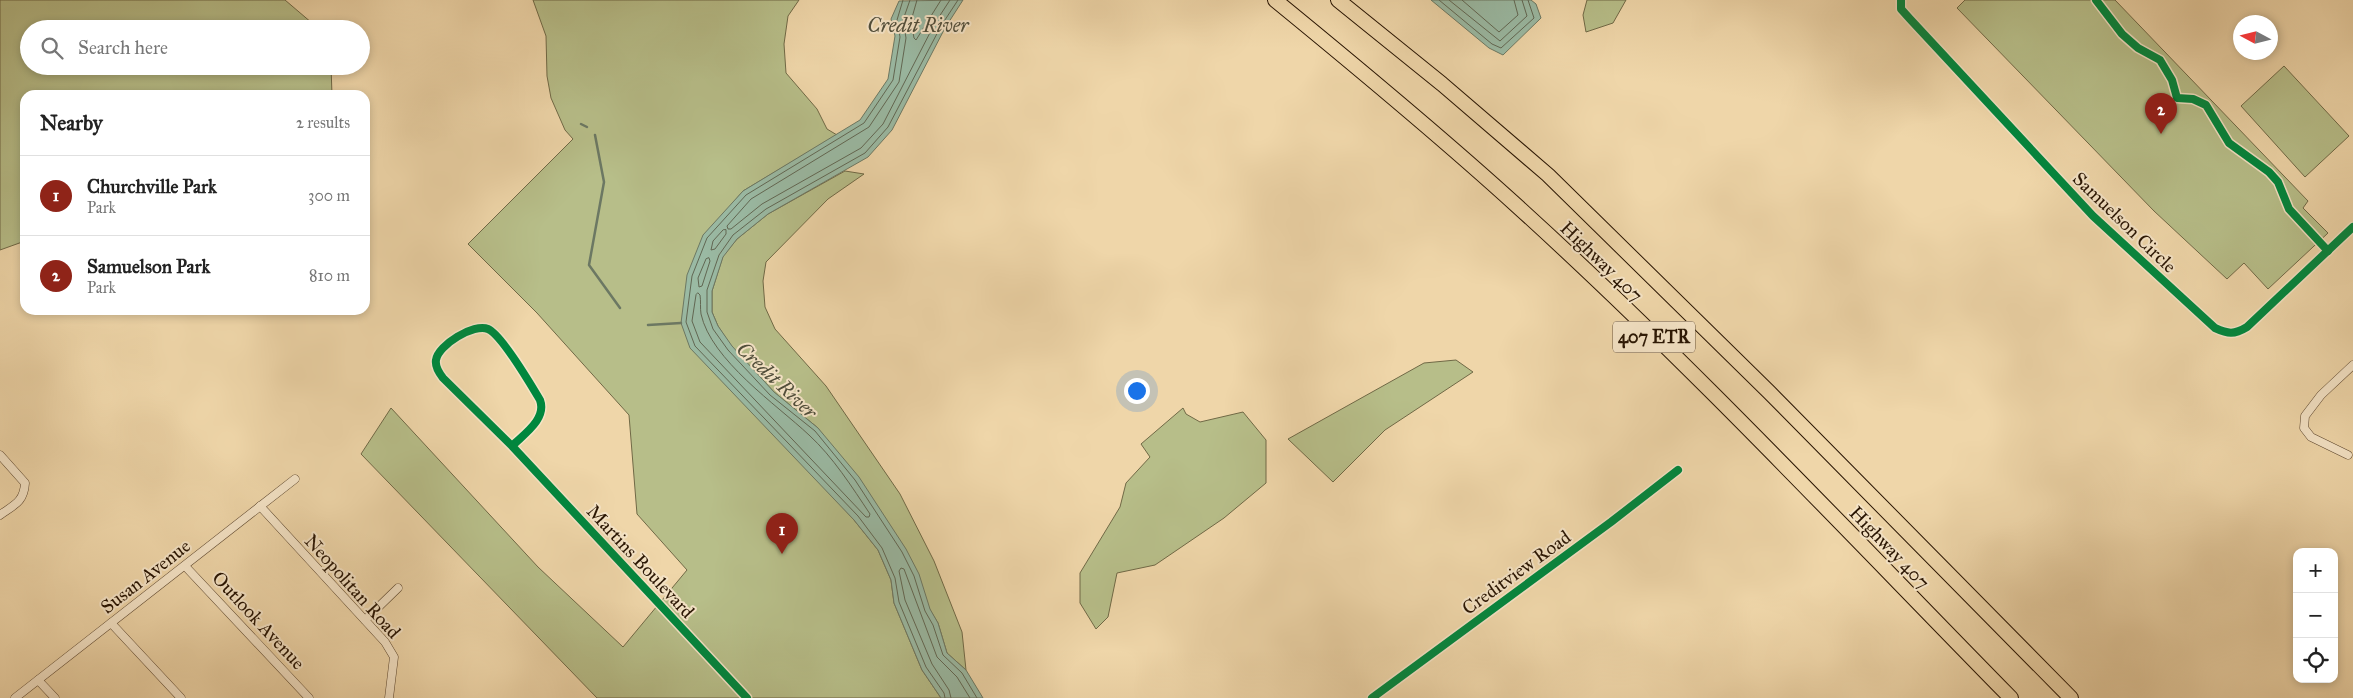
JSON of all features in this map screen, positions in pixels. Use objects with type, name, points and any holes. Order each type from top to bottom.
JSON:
[{"type":"highway","name":"Highway 407","points":[[1275,0],[1382,87],[1516,205],[1716,396],[2011,698]]},
{"type":"highway","name":"Highway 407","points":[[1338,0],[1442,84],[1548,175],[1769,392],[2071,698]]},
{"type":"street","name":"Samuelson Circle","points":[[1901,0],[1901,9],[2059,182],[2214,328],[2226,334],[2236,334],[2247,327],[2353,228]]},
{"type":"street","name":"Martins Boulevard","points":[[512,446],[539,418],[543,409],[540,400],[495,333],[482,327],[466,331],[438,355],[436,364],[447,383],[512,446],[747,698]]},
{"type":"street","points":[[2348,455],[2311,437],[2304,428],[2305,416],[2321,395],[2353,365]]},
{"type":"street","points":[[0,455],[25,484],[22,499],[0,515]]},
{"type":"street","name":"Creditview Road","points":[[1372,698],[1611,522],[1678,470]]},
{"type":"street","name":"Susan Avenue","points":[[15,698],[295,479]]},
{"type":"street","name":"Neopolitan Road","points":[[260,506],[385,642],[394,657],[389,698]]},
{"type":"street","name":"Outlook Avenue","points":[[185,566],[310,698]]},
{"type":"street","points":[[365,620],[398,588]]},
{"type":"street","points":[[111,623],[181,698]]},
{"type":"street","points":[[38,680],[54,698]]},
{"type":"shaded area","points":[[0,0],[285,0],[308,20],[20,20],[20,75],[331,75],[332,90],[20,90],[20,243],[0,250]]},
{"type":"shaded area","points":[[533,0],[799,0],[788,16],[784,44],[786,73],[817,109],[827,129],[837,135],[743,191],[731,205],[681,323],[854,520],[878,550],[891,580],[894,603],[922,670],[941,698],[597,698],[361,454],[391,408],[538,567],[623,647],[687,570],[637,514],[629,415],[537,313],[468,244],[573,139],[565,130],[551,98],[547,76],[546,36]]},
{"type":"shaded area","points":[[1587,0],[1626,0],[1613,23],[1586,32],[1583,15]]},
{"type":"shaded area","points":[[1965,0],[2115,0],[2308,201],[2303,208],[2328,233],[2268,289],[2244,263],[2227,279],[2154,211],[1957,8]]},
{"type":"shaded area","points":[[2284,66],[2349,136],[2305,177],[2241,106]]},
{"type":"shaded area","points":[[845,171],[864,174],[828,199],[766,262],[763,281],[765,307],[775,329],[826,386],[900,494],[934,561],[962,632],[966,670],[947,653],[938,623],[818,428],[774,392],[731,346],[718,326],[712,312],[712,291],[723,256],[737,239],[768,214]]},
{"type":"shaded area","points":[[1456,360],[1473,372],[1385,430],[1333,482],[1288,439],[1424,363]]},
{"type":"shaded area","points":[[1183,408],[1186,414],[1200,422],[1243,412],[1266,440],[1266,483],[1224,518],[1155,565],[1117,573],[1108,617],[1096,629],[1080,603],[1080,573],[1120,507],[1126,483],[1150,457],[1141,444]]},
{"type":"water","name":"Credit River","points":[[963,0],[945,28],[892,130],[868,157],[768,214],[737,239],[723,257],[712,291],[712,312],[718,326],[732,346],[774,392],[818,428],[859,477],[906,549],[919,574],[930,609],[938,623],[947,653],[966,670],[983,698],[941,698],[922,670],[894,603],[891,580],[878,550],[854,520],[690,348],[681,323],[687,275],[703,235],[743,191],[860,120],[888,79],[895,36],[891,19],[899,1]]},
{"type":"water","points":[[1431,0],[1531,0],[1536,4],[1541,18],[1503,55],[1489,48]]},
{"type":"waterway","points":[[581,124],[587,127]]},
{"type":"waterway","points":[[595,135],[604,182],[589,265],[620,308]]},
{"type":"waterway","points":[[648,325],[681,323]]},
{"type":"cycle path","points":[[1901,0],[1901,9],[2093,216],[2215,328],[2231,333],[2247,327],[2353,227]]},
{"type":"cycle path","points":[[2096,0],[2122,34],[2138,48],[2160,60],[2172,80],[2177,98],[2193,99],[2206,105],[2229,143],[2269,172],[2278,182],[2289,209],[2328,251]]},
{"type":"cycle path","points":[[512,446],[537,420],[540,414],[540,400],[516,361],[494,333],[488,329],[474,329],[450,342],[438,354],[436,365],[443,378],[512,446],[747,698]]},
{"type":"cycle path","points":[[1372,698],[1611,522],[1678,470]]},
{"type":"place","name":"Samuelson Park","points":[[2161,134]]},
{"type":"place","name":"Churchville Park","points":[[782,554]]}]
